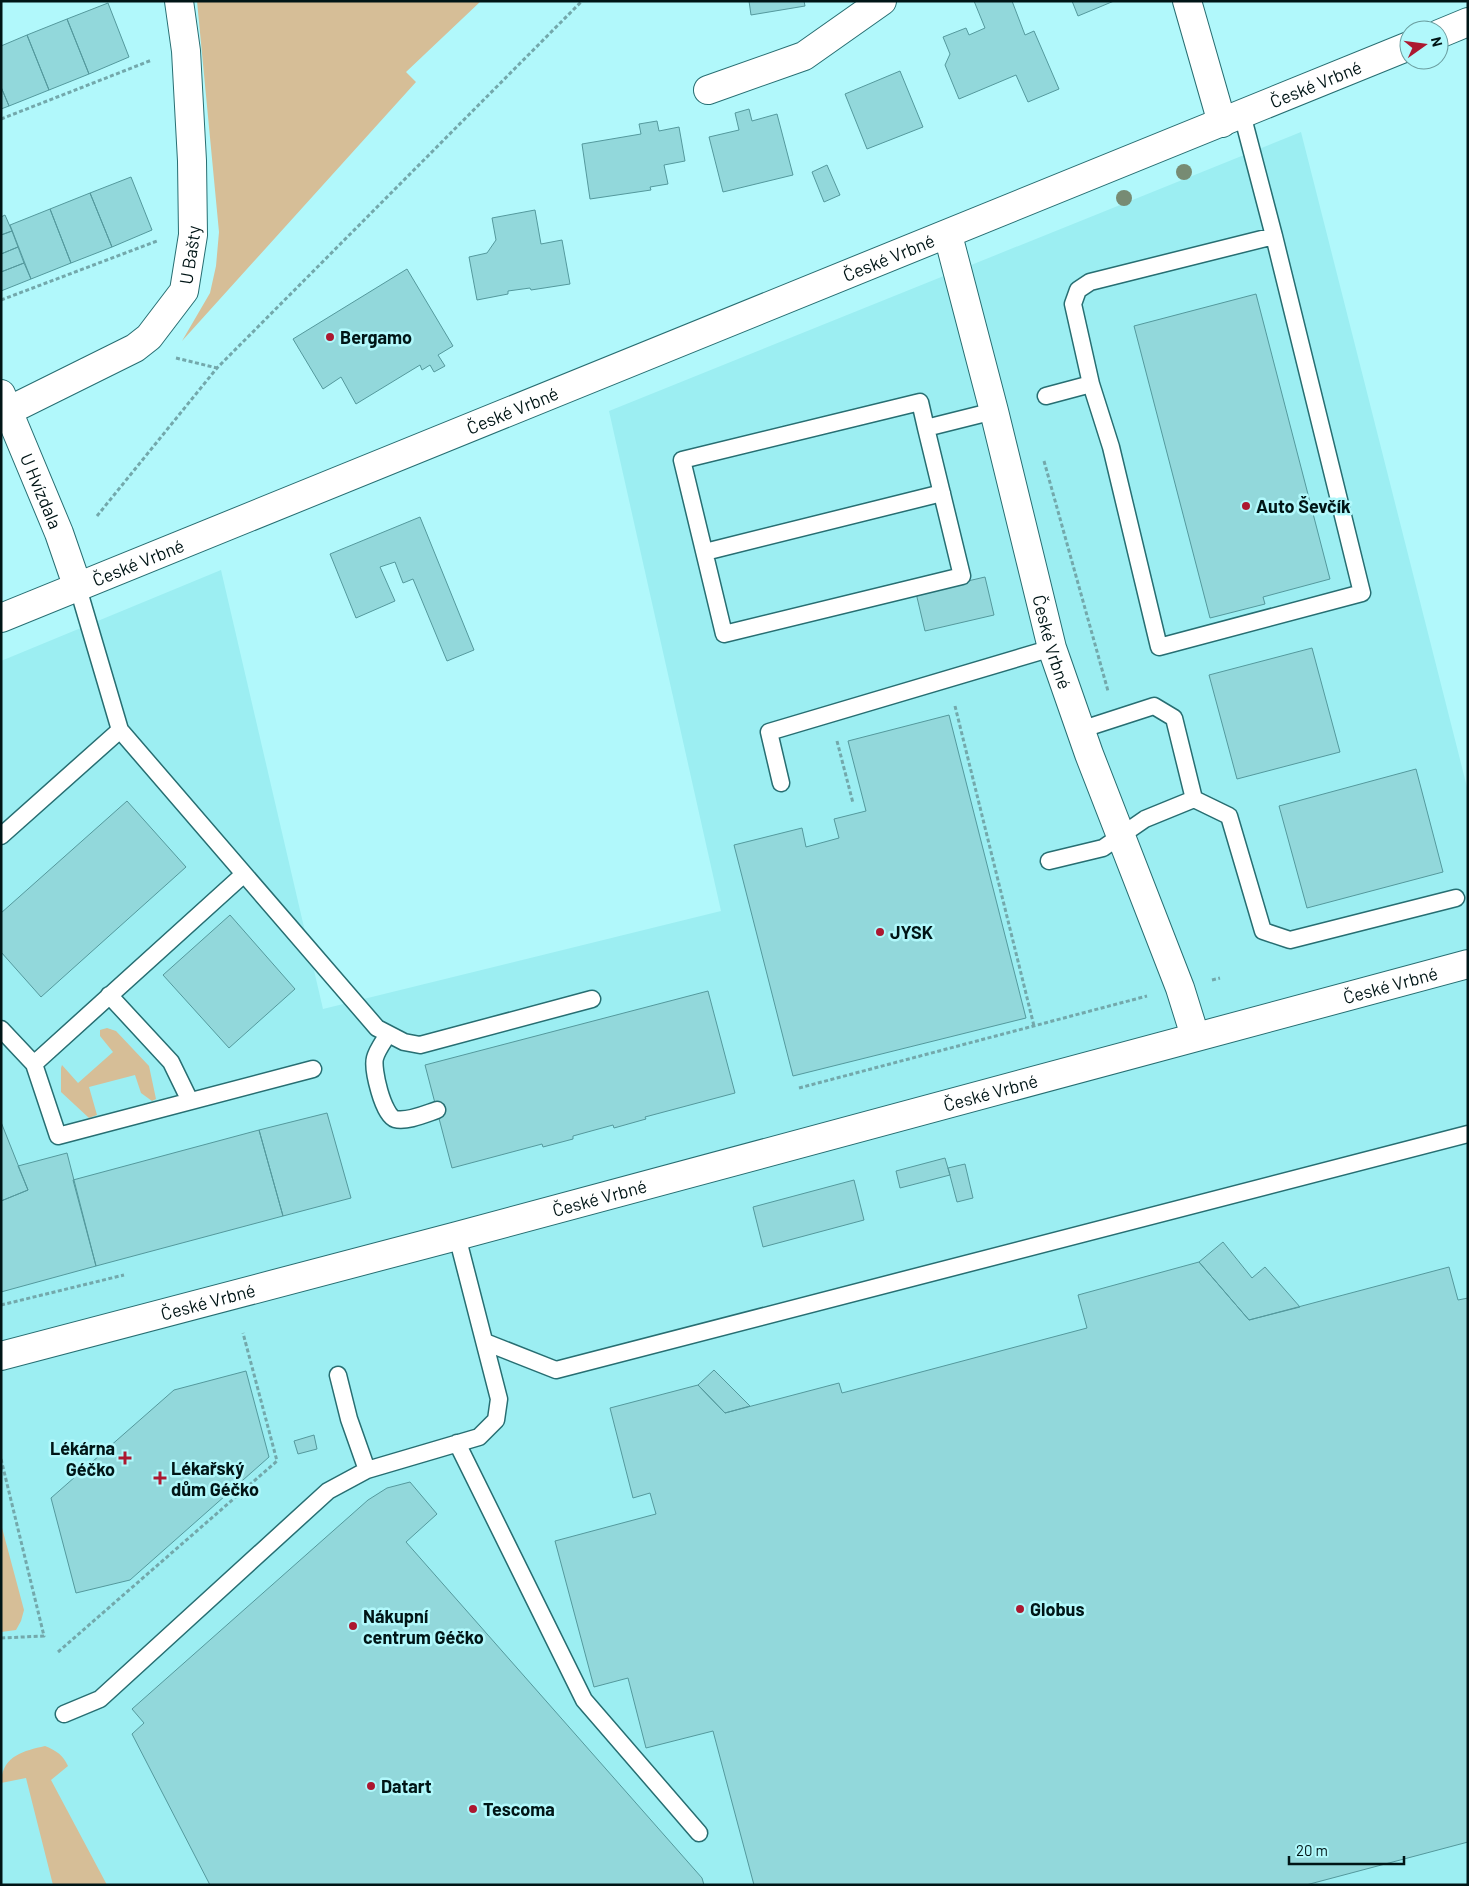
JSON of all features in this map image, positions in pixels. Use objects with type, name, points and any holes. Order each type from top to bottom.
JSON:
[{"type":"street","name":"U Bašty","points":[[5,403],[36,399],[135,348],[149,337],[184,291],[193,228],[192,161],[185,49],[179,1]]},
{"type":"street","points":[[708,90],[804,56],[882,1]]},
{"type":"street","points":[[1187,1],[1232,118]]},
{"type":"street","points":[[1449,30],[1468,22]]},
{"type":"street","name":"České Vrbné","points":[[1,618],[1399,50]]},
{"type":"street","name":"České Vrbné","points":[[948,234],[1052,648],[1119,836],[1180,988],[1195,1036]]},
{"type":"street","name":"U Hvízdala","points":[[5,403],[59,533],[78,588]]},
{"type":"street","name":"České Vrbné","points":[[1,1356],[458,1236],[1468,964]]},
{"type":"lane","points":[[1232,118],[1274,236],[1362,592],[1159,647],[1110,448],[1091,384],[1073,304],[1078,290],[1090,282],[1274,236]]},
{"type":"lane","points":[[1046,396],[1091,384]]},
{"type":"lane","points":[[920,402],[942,493],[962,576],[724,634],[682,460],[920,402]]},
{"type":"lane","points":[[926,428],[994,411]]},
{"type":"lane","points":[[705,552],[942,493]]},
{"type":"lane","points":[[78,588],[120,730],[377,1028],[404,1042],[420,1045],[592,1000]]},
{"type":"lane","points":[[781,783],[768,732],[1052,648]]},
{"type":"lane","points":[[1080,730],[1154,706],[1174,718],[1194,799]]},
{"type":"lane","points":[[1,836],[120,730]]},
{"type":"lane","points":[[1048,861],[1103,848],[1145,819],[1194,799],[1229,816],[1263,931],[1290,940],[1456,898]]},
{"type":"lane","points":[[34,1064],[244,874]]},
{"type":"lane","points":[[109,995],[171,1062],[190,1101]]},
{"type":"lane","points":[[1,1029],[34,1064],[58,1136],[313,1069]]},
{"type":"lane","points":[[388,1034],[375,1056],[374,1065],[385,1110],[392,1118],[402,1120],[437,1110]]},
{"type":"lane","points":[[485,1342],[556,1370],[1468,1134]]},
{"type":"lane","points":[[64,1714],[100,1699],[328,1491],[367,1470],[479,1437],[496,1420],[499,1398],[458,1236]]},
{"type":"lane","points":[[338,1375],[349,1420],[367,1470]]},
{"type":"lane","points":[[457,1443],[584,1700],[699,1833]]},
{"type":"path","points":[[97,516],[217,368],[582,1]]},
{"type":"path","points":[[1,119],[148,61],[185,49]]},
{"type":"path","points":[[1,300],[193,228]]},
{"type":"path","points":[[1043,459],[1116,718]]},
{"type":"path","points":[[946,708],[955,706],[1034,1026]]},
{"type":"path","points":[[835,734],[853,803]]},
{"type":"path","points":[[799,1088],[1180,988]]},
{"type":"path","points":[[1,1304],[124,1275]]},
{"type":"path","points":[[58,1652],[277,1461],[243,1333]]},
{"type":"path","points":[[1,1459],[44,1636],[1,1638]]},
{"type":"shaded area","points":[[197,1],[481,1],[406,72],[416,82],[182,341],[210,293],[216,266],[219,232]]},
{"type":"shaded area","points":[[1301,132],[1468,791],[1468,1885],[1,1885],[1,661],[221,570],[323,1009],[721,911],[609,411]]},
{"type":"shaded area","points":[[107,1028],[116,1031],[149,1066],[156,1099],[152,1101],[141,1093],[135,1075],[89,1087],[97,1115],[89,1118],[61,1092],[61,1068],[62,1065],[78,1083],[113,1052],[100,1036],[100,1030]]},
{"type":"shaded area","points":[[1,1524],[24,1610],[16,1630],[1,1632]]},
{"type":"shaded area","points":[[45,1746],[59,1754],[68,1766],[51,1780],[107,1885],[53,1885],[26,1778],[1,1783],[5,1767],[15,1756]]},
{"type":"building","points":[[749,1],[804,1],[805,6],[751,15]]},
{"type":"building","points":[[974,1],[1012,1],[1025,35],[1034,31],[1059,89],[1028,102],[1016,75],[959,99],[945,65],[950,54],[943,37],[966,28],[969,35],[985,28]]},
{"type":"building","points":[[1072,1],[1114,1],[1078,16]]},
{"type":"building","points":[[108,3],[129,57],[89,74],[67,19]]},
{"type":"building","points":[[67,19],[89,74],[49,90],[27,35]]},
{"type":"building","points":[[27,35],[49,90],[9,106],[1,87],[1,46]]},
{"type":"building","points":[[900,71],[923,127],[867,149],[845,94]]},
{"type":"building","points":[[1,87],[9,106],[1,109]]},
{"type":"building","points":[[749,109],[752,121],[777,114],[793,175],[723,192],[709,137],[739,130],[735,113]]},
{"type":"building","points":[[657,121],[659,131],[679,127],[685,161],[664,165],[668,184],[650,187],[651,190],[590,199],[582,144],[641,134],[639,124]]},
{"type":"building","points":[[827,165],[840,195],[824,202],[812,172]]},
{"type":"building","points":[[131,177],[152,230],[112,247],[90,193]]},
{"type":"building","points":[[90,193],[112,247],[71,263],[50,209]]},
{"type":"building","points":[[50,209],[71,263],[31,279],[10,225]]},
{"type":"building","points":[[535,210],[541,244],[562,240],[570,284],[531,290],[530,288],[508,291],[508,294],[477,300],[469,257],[487,253],[496,240],[492,218]]},
{"type":"building","points":[[5,215],[12,231],[1,235],[1,217]]},
{"type":"building","points":[[12,231],[18,247],[1,254],[1,235]]},
{"type":"building","points":[[18,247],[24,263],[1,272],[1,254]]},
{"type":"building","points":[[24,263],[31,279],[1,291],[1,272]]},
{"type":"building","points":[[407,269],[453,346],[438,355],[445,366],[434,372],[430,365],[422,370],[420,365],[356,404],[341,377],[323,389],[293,339]]},
{"type":"building","name":"Auto Ševčík","points":[[1256,294],[1330,579],[1263,597],[1265,604],[1210,618],[1134,326]]},
{"type":"building","points":[[420,517],[474,650],[447,661],[413,579],[403,583],[395,562],[380,567],[395,601],[356,618],[330,554]]},
{"type":"building","points":[[985,577],[994,615],[925,631],[916,593]]},
{"type":"building","points":[[1312,648],[1340,752],[1237,779],[1209,675]]},
{"type":"building","name":"JYSK","points":[[949,715],[1026,1018],[793,1076],[734,845],[802,828],[806,847],[839,838],[834,819],[866,811],[848,741]]},
{"type":"building","points":[[1416,769],[1443,872],[1307,908],[1279,806]]},
{"type":"building","points":[[127,801],[186,867],[41,997],[1,952],[1,913]]},
{"type":"building","points":[[230,915],[295,989],[229,1048],[163,975]]},
{"type":"building","points":[[708,991],[735,1093],[645,1117],[646,1119],[614,1128],[613,1125],[573,1136],[573,1139],[543,1147],[542,1144],[452,1168],[425,1065]]},
{"type":"building","points":[[327,1113],[351,1198],[283,1216],[259,1130]]},
{"type":"building","points":[[1,1122],[28,1190],[1,1201]]},
{"type":"building","points":[[259,1130],[283,1216],[96,1266],[73,1180]]},
{"type":"building","points":[[67,1153],[96,1266],[1,1292],[1,1201],[28,1190],[18,1166]]},
{"type":"building","points":[[945,1158],[950,1175],[900,1188],[896,1171]]},
{"type":"building","points":[[965,1164],[973,1198],[957,1202],[948,1168]]},
{"type":"building","points":[[854,1180],[864,1220],[763,1247],[753,1207]]},
{"type":"building","points":[[1223,1242],[1252,1278],[1265,1267],[1300,1307],[1249,1320],[1199,1262]]},
{"type":"building","name":"Globus","points":[[1199,1262],[1249,1320],[1449,1267],[1458,1300],[1468,1298],[1468,1842],[1306,1885],[754,1885],[713,1731],[646,1748],[628,1678],[594,1687],[555,1541],[656,1514],[650,1493],[633,1498],[610,1408],[698,1385],[725,1413],[839,1383],[842,1393],[1087,1328],[1078,1295]]},
{"type":"building","points":[[714,1370],[750,1406],[725,1413],[698,1385]]},
{"type":"building","name":"Lékařský dům Géčko","points":[[246,1371],[269,1457],[130,1580],[76,1593],[51,1498],[174,1390]]},
{"type":"building","points":[[314,1435],[317,1449],[298,1454],[294,1441]]},
{"type":"building","name":"Nákupní centrum Géčko","points":[[410,1482],[437,1514],[406,1542],[702,1878],[704,1885],[210,1885],[132,1734],[144,1723],[132,1709],[368,1500],[387,1488]]},
{"type":"place","name":"Bergamo","points":[[330,337]]},
{"type":"place","name":"Auto Ševčík","points":[[1246,506]]},
{"type":"place","name":"JYSK","points":[[880,932]]},
{"type":"place","name":"Lékárna Géčko","points":[[125,1458]]},
{"type":"place","name":"Lékařský dům Géčko","points":[[160,1478]]},
{"type":"place","name":"Globus","points":[[1020,1609]]},
{"type":"place","name":"Nákupní centrum Géčko","points":[[353,1626]]},
{"type":"place","name":"Datart","points":[[371,1786]]},
{"type":"place","name":"Tescoma","points":[[473,1809]]}]
